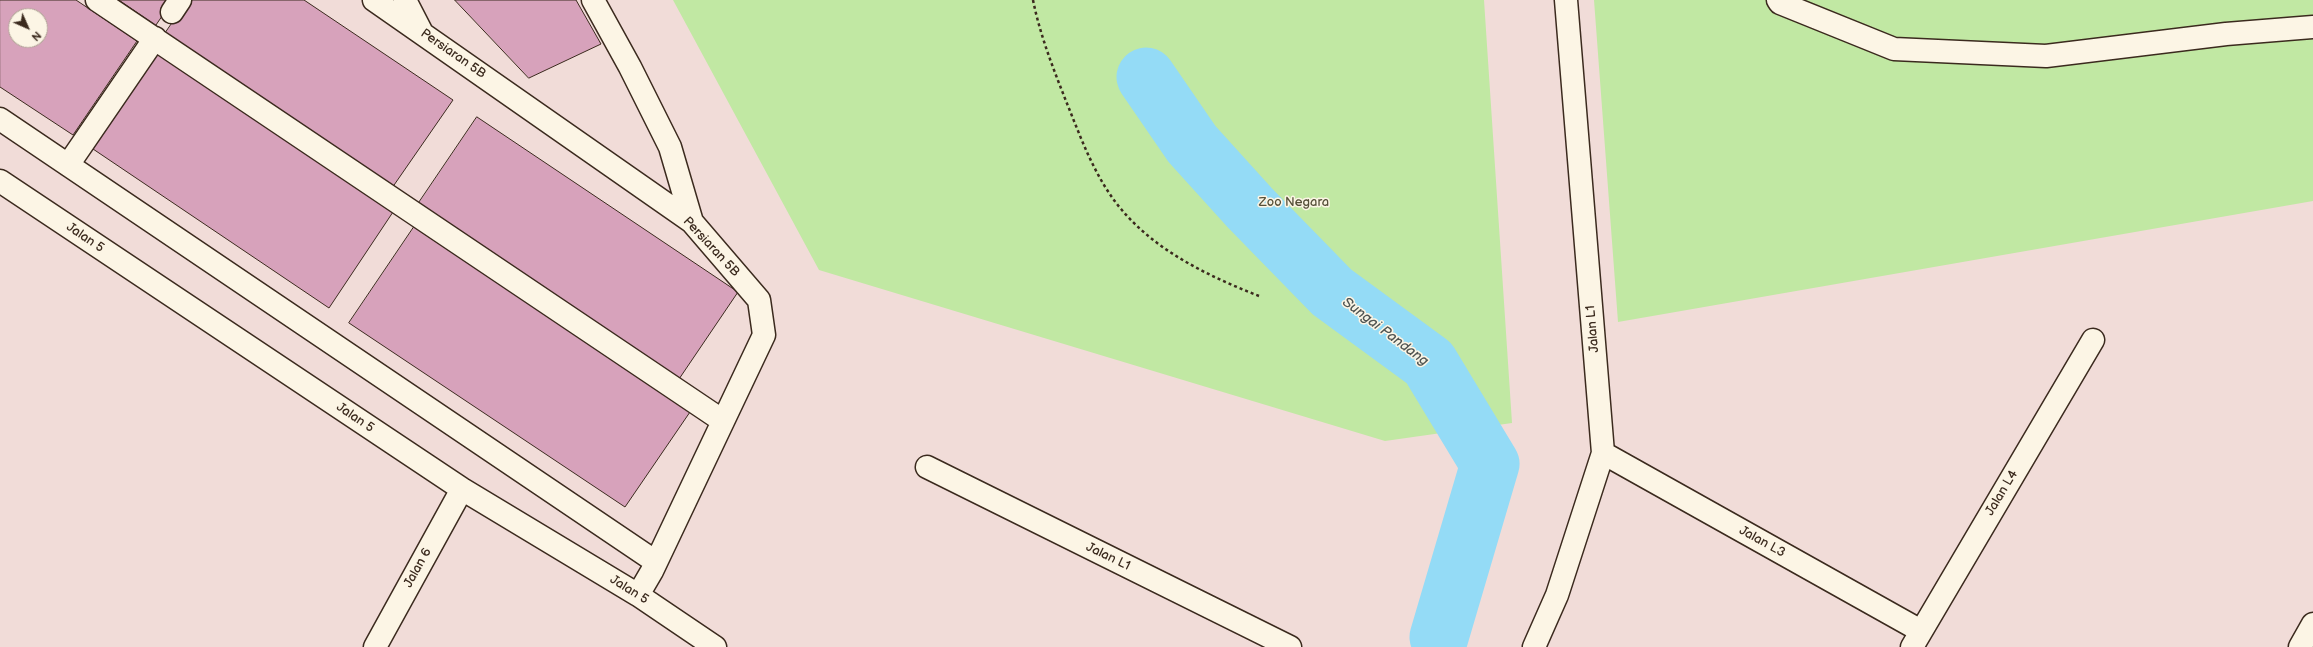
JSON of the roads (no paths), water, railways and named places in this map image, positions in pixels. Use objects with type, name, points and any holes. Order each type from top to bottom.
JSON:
[{"type":"street","points":[[98,0],[723,421]]},
{"type":"street","name":"Persiaran 5B","points":[[374,0],[422,32],[692,222],[759,300],[764,335],[656,562],[638,595]]},
{"type":"street","points":[[405,0],[422,32]]},
{"type":"street","points":[[593,0],[630,67],[670,147],[692,222]]},
{"type":"street","name":"Jalan L1","points":[[1534,647],[1557,595],[1603,453],[1566,0]]},
{"type":"street","points":[[1778,0],[1780,3],[1886,46],[1901,50],[2046,56],[2226,34],[2313,26]]},
{"type":"street","points":[[68,165],[154,38]]},
{"type":"street","points":[[0,119],[656,562]]},
{"type":"street","name":"Jalan 5","points":[[0,181],[462,489],[638,595],[714,647]]},
{"type":"street","name":"Jalan L4","points":[[1917,639],[2093,340]]},
{"type":"street","name":"Jalan L3","points":[[1603,453],[1917,639]]},
{"type":"street","name":"Jalan L1","points":[[926,467],[1290,647]]},
{"type":"street","name":"Jalan 6","points":[[375,647],[462,489]]},
{"type":"street","points":[[2300,647],[2313,624]]},
{"type":"waterway","name":"Sungai Pandang","points":[[1146,77],[1192,144],[1250,208],[1332,292],[1429,363],[1490,464],[1439,637]]},
{"type":"park label","name":"Zoo Negara","points":[[1294,203]]}]
